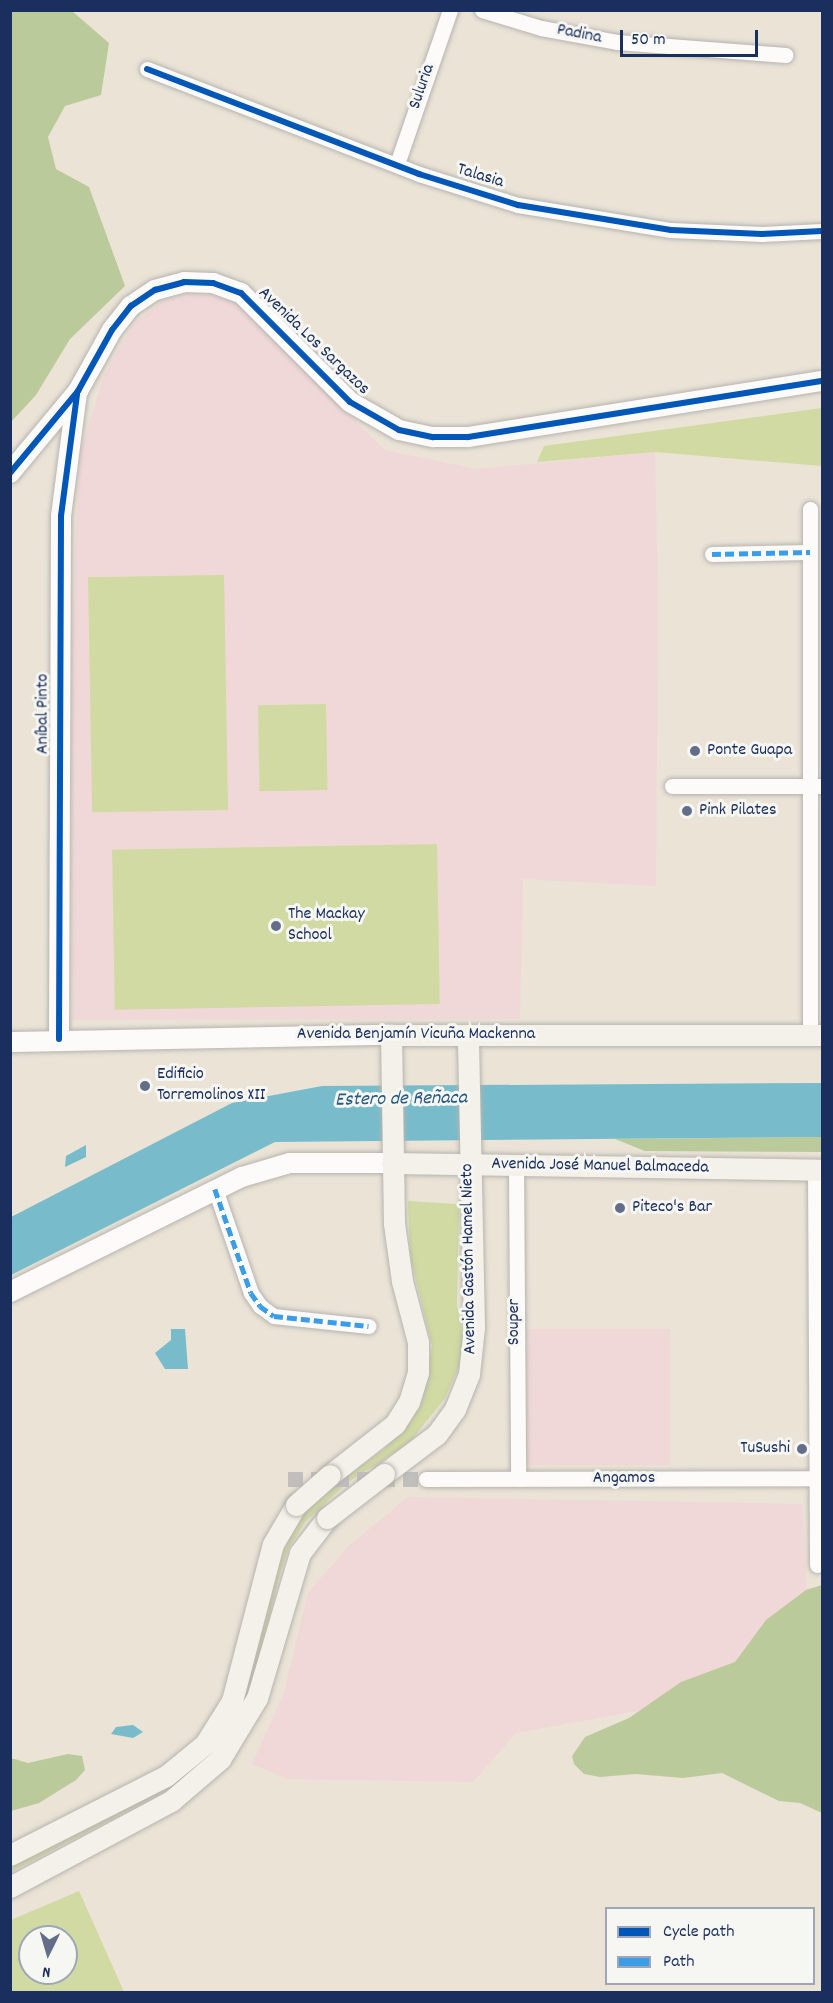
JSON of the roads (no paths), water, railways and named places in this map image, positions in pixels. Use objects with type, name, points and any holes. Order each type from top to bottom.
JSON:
[{"type":"main road","name":"Avenida Benjamín Vicuña Mackenna","points":[[391,1035],[816,1035]]},
{"type":"main road","points":[[10,1855],[166,1776],[205,1744],[232,1701],[273,1544],[296,1505],[395,1424],[409,1402],[418,1372],[418,1342],[396,1243],[392,1155],[391,1035]]},
{"type":"main road","name":"Avenida Gastón Hamel Nieto","points":[[10,1887],[171,1801],[220,1759],[257,1698],[300,1553],[327,1518],[441,1429],[456,1409],[469,1374],[474,1327],[468,1035]]},
{"type":"main road","name":"Avenida José Manuel Balmaceda","points":[[392,1155],[469,1156],[516,1165],[819,1170]]},
{"type":"street","name":"Suluria","points":[[396,164],[450,10]]},
{"type":"street","name":"Padina","points":[[482,10],[541,28],[617,42],[786,55]]},
{"type":"street","name":"Talasia","points":[[147,69],[396,164],[508,202],[620,224],[716,233],[822,231]]},
{"type":"street","name":"Avenida Los Sargazos","points":[[10,473],[78,391],[112,330],[131,306],[169,285],[199,281],[228,287],[254,302],[336,389],[365,413],[399,430],[425,436],[468,437],[822,381]]},
{"type":"street","name":"Aníbal Pinto","points":[[59,1039],[60,516],[78,391]]},
{"type":"street","points":[[810,509],[817,786],[816,1035]]},
{"type":"street","points":[[712,554],[810,552]]},
{"type":"street","points":[[672,786],[817,786]]},
{"type":"street","name":"Avenida Benjamín Vicuña Mackenna","points":[[10,1041],[391,1035]]},
{"type":"street","name":"Avenida José Manuel Balmaceda","points":[[10,1292],[215,1189],[290,1163],[392,1155]]},
{"type":"street","name":"Souper","points":[[516,1165],[518,1479]]},
{"type":"street","points":[[817,1565],[819,1170]]},
{"type":"street","points":[[215,1189],[251,1293],[260,1306],[274,1316],[368,1326]]},
{"type":"street","name":"Angamos","points":[[426,1479],[819,1478]]},
{"type":"water","name":"Estero de Reñaca","points":[[822,1083],[822,1137],[275,1142],[11,1275],[11,1217],[232,1103],[322,1086]]},
{"type":"water","points":[[86,1145],[86,1157],[65,1167],[66,1156]]},
{"type":"water","points":[[171,1329],[185,1329],[188,1369],[165,1369],[155,1353],[171,1340]]},
{"type":"water","points":[[133,1725],[143,1732],[133,1738],[111,1734],[116,1727]]},
{"type":"tunnel","points":[[288,1479],[426,1479]]},
{"type":"place","name":"Ponte Guapa","points":[[695,751]]},
{"type":"place","name":"Pink Pilates","points":[[687,811]]},
{"type":"place","name":"The Mackay School","points":[[276,926]]},
{"type":"place","name":"Edificio Torremolinos XII","points":[[145,1086]]},
{"type":"place","name":"Piteco's Bar","points":[[620,1208]]},
{"type":"place","name":"TuSushi","points":[[802,1449]]}]
